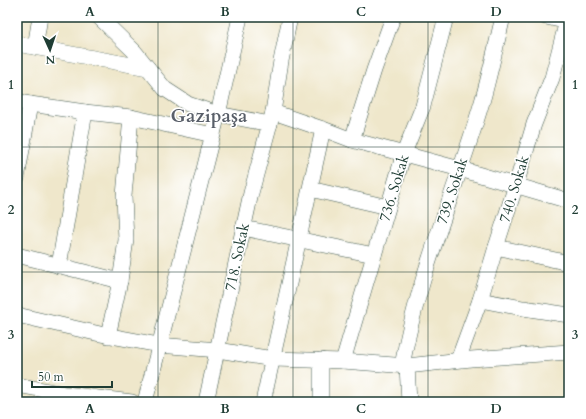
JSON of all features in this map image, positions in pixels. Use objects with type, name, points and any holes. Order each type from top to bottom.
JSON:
[{"type":"street","points":[[35,47],[40,17]]},
{"type":"street","points":[[99,17],[134,52],[165,89],[188,104],[218,114],[271,118],[323,128],[352,140],[404,153],[569,201]]},
{"type":"street","points":[[145,402],[213,135],[240,17]]},
{"type":"street","name":"718. Sokak","points":[[206,402],[251,193],[271,118],[289,17]]},
{"type":"street","points":[[352,140],[374,70],[393,17]]},
{"type":"street","name":"736. Sokak","points":[[344,361],[404,153],[423,106],[446,17]]},
{"type":"street","name":"739. Sokak","points":[[408,402],[404,366],[405,346],[417,299],[482,102],[503,17]]},
{"type":"street","points":[[546,17],[568,20]]},
{"type":"street","name":"740. Sokak","points":[[458,360],[480,300],[534,124],[552,78],[568,20]]},
{"type":"street","points":[[17,44],[148,68]]},
{"type":"street","points":[[17,178],[24,103],[131,117],[213,135]]},
{"type":"street","points":[[59,266],[85,112]]},
{"type":"street","points":[[108,336],[120,281],[126,240],[124,196],[131,117]]},
{"type":"street","points":[[263,402],[323,128]]},
{"type":"street","points":[[310,189],[388,207]]},
{"type":"street","points":[[243,228],[374,255]]},
{"type":"street","points":[[496,247],[569,263]]},
{"type":"street","points":[[17,255],[120,281]]},
{"type":"street","points":[[480,300],[569,315]]},
{"type":"street","points":[[17,315],[108,336],[159,345],[218,350],[273,359],[344,361],[404,366],[458,360],[569,352]]},
{"type":"street","points":[[320,360],[321,402]]},
{"type":"street","points":[[17,386],[65,394],[132,402]]},
{"type":"district","name":"Gazipaşa","points":[[209,116]]}]
